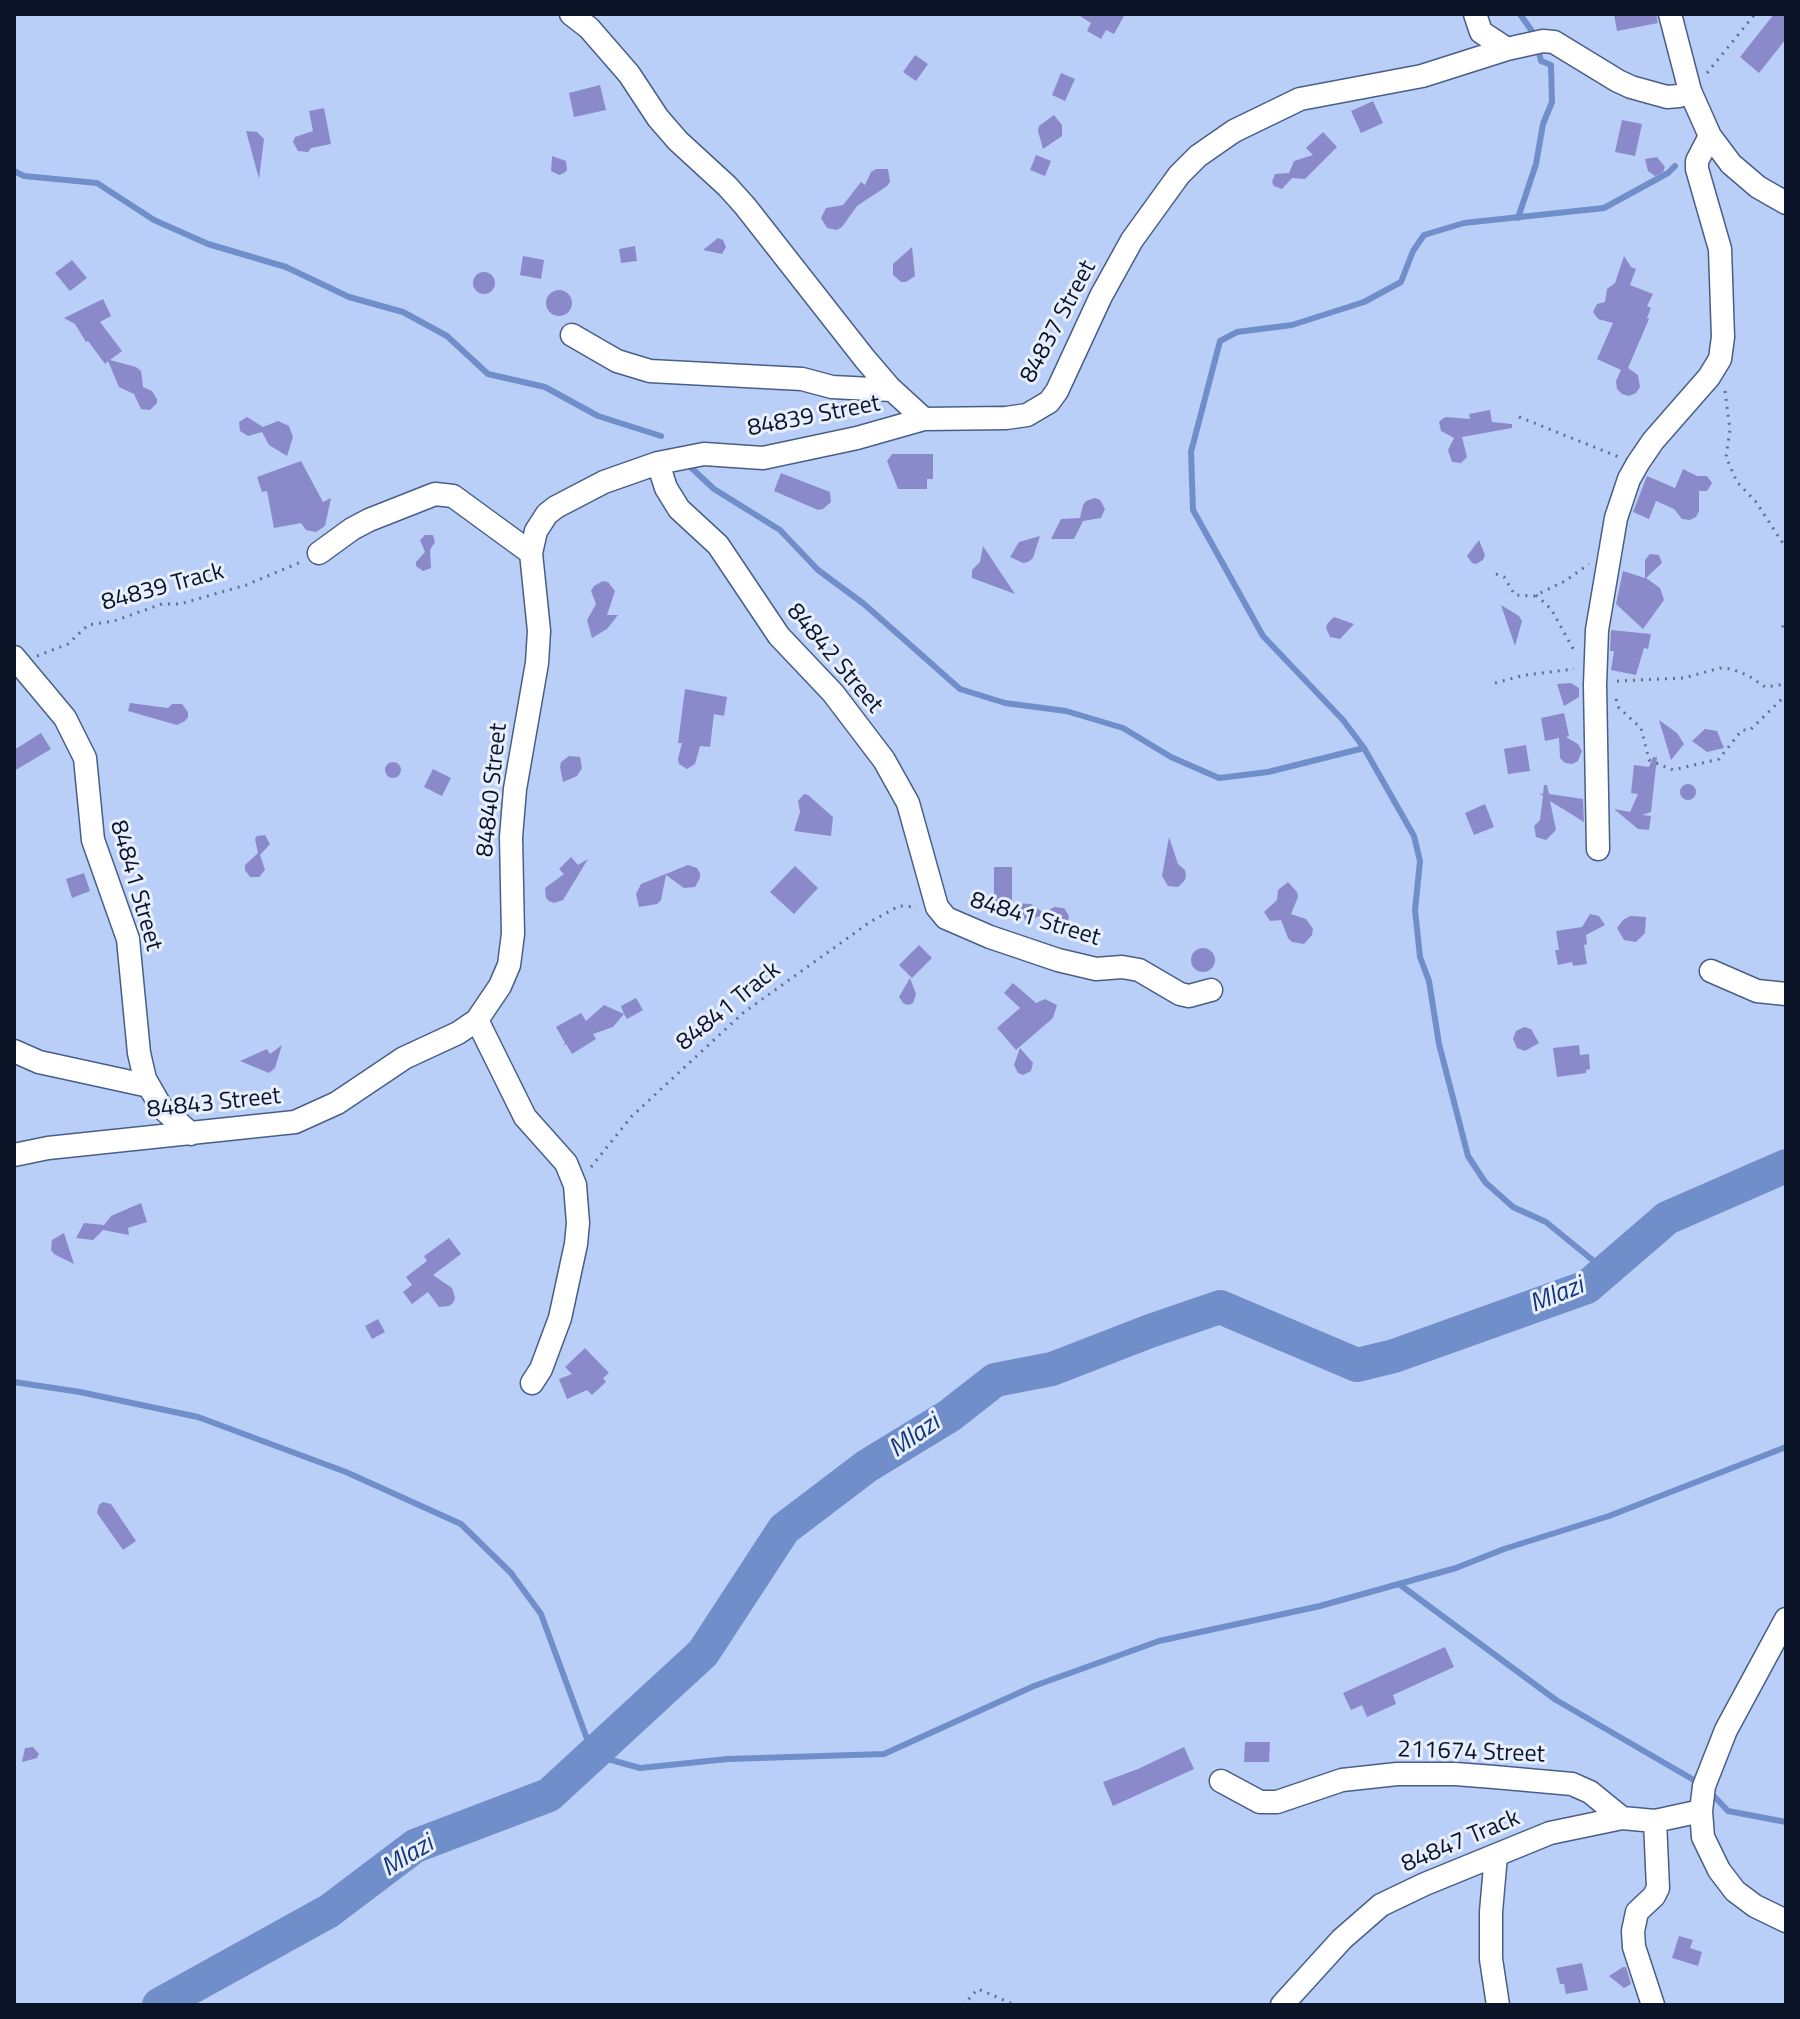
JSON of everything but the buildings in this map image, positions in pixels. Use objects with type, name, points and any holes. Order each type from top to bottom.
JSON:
[{"type":"street","points":[[571,14],[589,28],[621,65],[678,141],[745,206],[892,390],[924,419]]},
{"type":"street","points":[[1475,14],[1481,32],[1526,45],[1554,42],[1631,87],[1667,97],[1690,91]]},
{"type":"street","points":[[1670,14],[1690,91],[1710,136],[1731,164],[1758,187],[1786,203]]},
{"type":"street","name":"84837 Street","points":[[924,419],[1006,418],[1027,415],[1049,402],[1101,296],[1157,203],[1198,156],[1234,131],[1300,99],[1422,76],[1526,45]]},
{"type":"street","points":[[1598,849],[1597,630],[1610,546],[1623,495],[1638,463],[1653,441],[1709,377],[1720,359],[1723,337],[1720,249],[1697,169],[1697,161],[1710,136]]},
{"type":"street","points":[[572,335],[617,361],[650,371],[802,379],[832,387],[892,390]]},
{"type":"street","name":"84839 Street","points":[[576,496],[604,482],[692,455],[763,458],[857,438],[924,419]]},
{"type":"street","name":"84842 Street","points":[[658,463],[666,488],[679,509],[718,545],[779,636],[833,693],[884,760],[908,803],[937,907]]},
{"type":"street","points":[[319,553],[369,520],[427,495],[445,494],[453,496],[531,553]]},
{"type":"street","name":"84840 Street","points":[[404,1058],[458,1033],[477,1020],[500,986],[509,965],[513,934],[511,837],[515,789],[537,663],[539,631],[531,553],[536,531],[547,514],[576,496]]},
{"type":"street","name":"84841 Street","points":[[17,660],[65,718],[85,758],[89,820],[100,865],[128,939],[139,1053],[149,1086],[161,1107],[191,1134]]},
{"type":"street","name":"84841 Street","points":[[937,907],[946,918],[960,926],[1058,960],[1096,969],[1122,967],[1139,970],[1189,996],[1211,990]]},
{"type":"street","points":[[1711,971],[1757,991],[1786,994]]},
{"type":"street","points":[[477,1020],[525,1117],[566,1163],[575,1185],[578,1233],[564,1301],[541,1369],[532,1383]]},
{"type":"street","points":[[14,1051],[39,1062],[149,1086]]},
{"type":"street","name":"84843 Street","points":[[14,1155],[48,1148],[295,1122],[337,1103],[404,1058]]},
{"type":"street","points":[[1786,1619],[1726,1730],[1704,1786],[1701,1811],[1703,1837],[1719,1870],[1735,1891],[1786,1921]]},
{"type":"street","name":"211674 Street","points":[[1221,1781],[1260,1802],[1277,1802],[1342,1780],[1397,1774],[1455,1774],[1572,1784],[1590,1792],[1622,1818]]},
{"type":"street","name":"84847 Track","points":[[1282,2005],[1342,1939],[1381,1905],[1550,1833],[1622,1818],[1655,1821],[1701,1811]]},
{"type":"street","points":[[1653,2005],[1634,1947],[1633,1931],[1637,1912],[1658,1888],[1655,1821]]},
{"type":"street","points":[[1496,1855],[1491,1959],[1498,2005]]},
{"type":"path","points":[[1690,91],[1755,14]]},
{"type":"path","points":[[1720,359],[1730,430],[1726,457],[1737,482],[1756,502],[1786,548]]},
{"type":"path","points":[[1519,417],[1638,463]]},
{"type":"path","points":[[1496,574],[1504,577],[1515,595],[1536,595],[1565,581],[1610,546]]},
{"type":"path","name":"84839 Track","points":[[17,660],[68,644],[88,625],[114,621],[162,604],[180,604],[246,585],[319,553]]},
{"type":"path","points":[[1536,595],[1551,609],[1568,643],[1619,708],[1641,728],[1649,760],[1673,770],[1719,759],[1742,730],[1750,730],[1786,695]]},
{"type":"path","points":[[1786,618],[1783,626],[1786,635]]},
{"type":"path","points":[[1495,683],[1525,675],[1584,668],[1598,679],[1684,678],[1720,668],[1741,673],[1765,687],[1786,684]]},
{"type":"path","name":"84841 Track","points":[[575,1185],[632,1116],[743,1013],[838,944],[899,906],[937,907]]},
{"type":"path","points":[[963,2005],[978,1989],[1015,2005]]},
{"type":"waterway","points":[[1520,14],[1536,37]]},
{"type":"waterway","points":[[1518,218],[1536,164],[1543,124],[1552,102],[1551,65],[1541,61],[1538,48]]},
{"type":"waterway","points":[[1606,1271],[1546,1222],[1513,1207],[1485,1182],[1468,1156],[1439,1044],[1429,981],[1420,957],[1415,910],[1420,861],[1414,836],[1364,748],[1343,720],[1263,636],[1193,510],[1191,452],[1220,341],[1237,332],[1292,325],[1364,302],[1401,282],[1413,251],[1424,235],[1464,223],[1604,208],[1668,173],[1675,166]]},
{"type":"waterway","points":[[14,171],[24,176],[97,183],[154,220],[208,244],[286,267],[349,297],[403,312],[447,336],[488,374],[545,387],[598,416],[661,436]]},
{"type":"waterway","points":[[685,462],[714,489],[780,530],[818,570],[864,604],[960,689],[1005,703],[1066,711],[1123,728],[1171,757],[1219,778],[1268,772],[1364,748]]},
{"type":"waterway","name":"Mlazi","points":[[159,2005],[329,1911],[415,1846],[549,1795],[703,1653],[784,1529],[867,1466],[949,1416],[995,1380],[1052,1369],[1220,1307],[1357,1365],[1394,1356],[1587,1287],[1667,1218],[1786,1166]]},
{"type":"waterway","points":[[14,1382],[80,1392],[198,1417],[346,1472],[461,1524],[511,1573],[541,1614],[593,1755],[640,1768],[728,1759],[884,1754],[1034,1686],[1159,1641],[1320,1606],[1456,1568],[1504,1549],[1609,1516],[1786,1447]]},
{"type":"waterway","points":[[1399,1584],[1556,1700],[1699,1783]]},
{"type":"waterway","points":[[1710,1792],[1728,1811],[1786,1822]]}]
